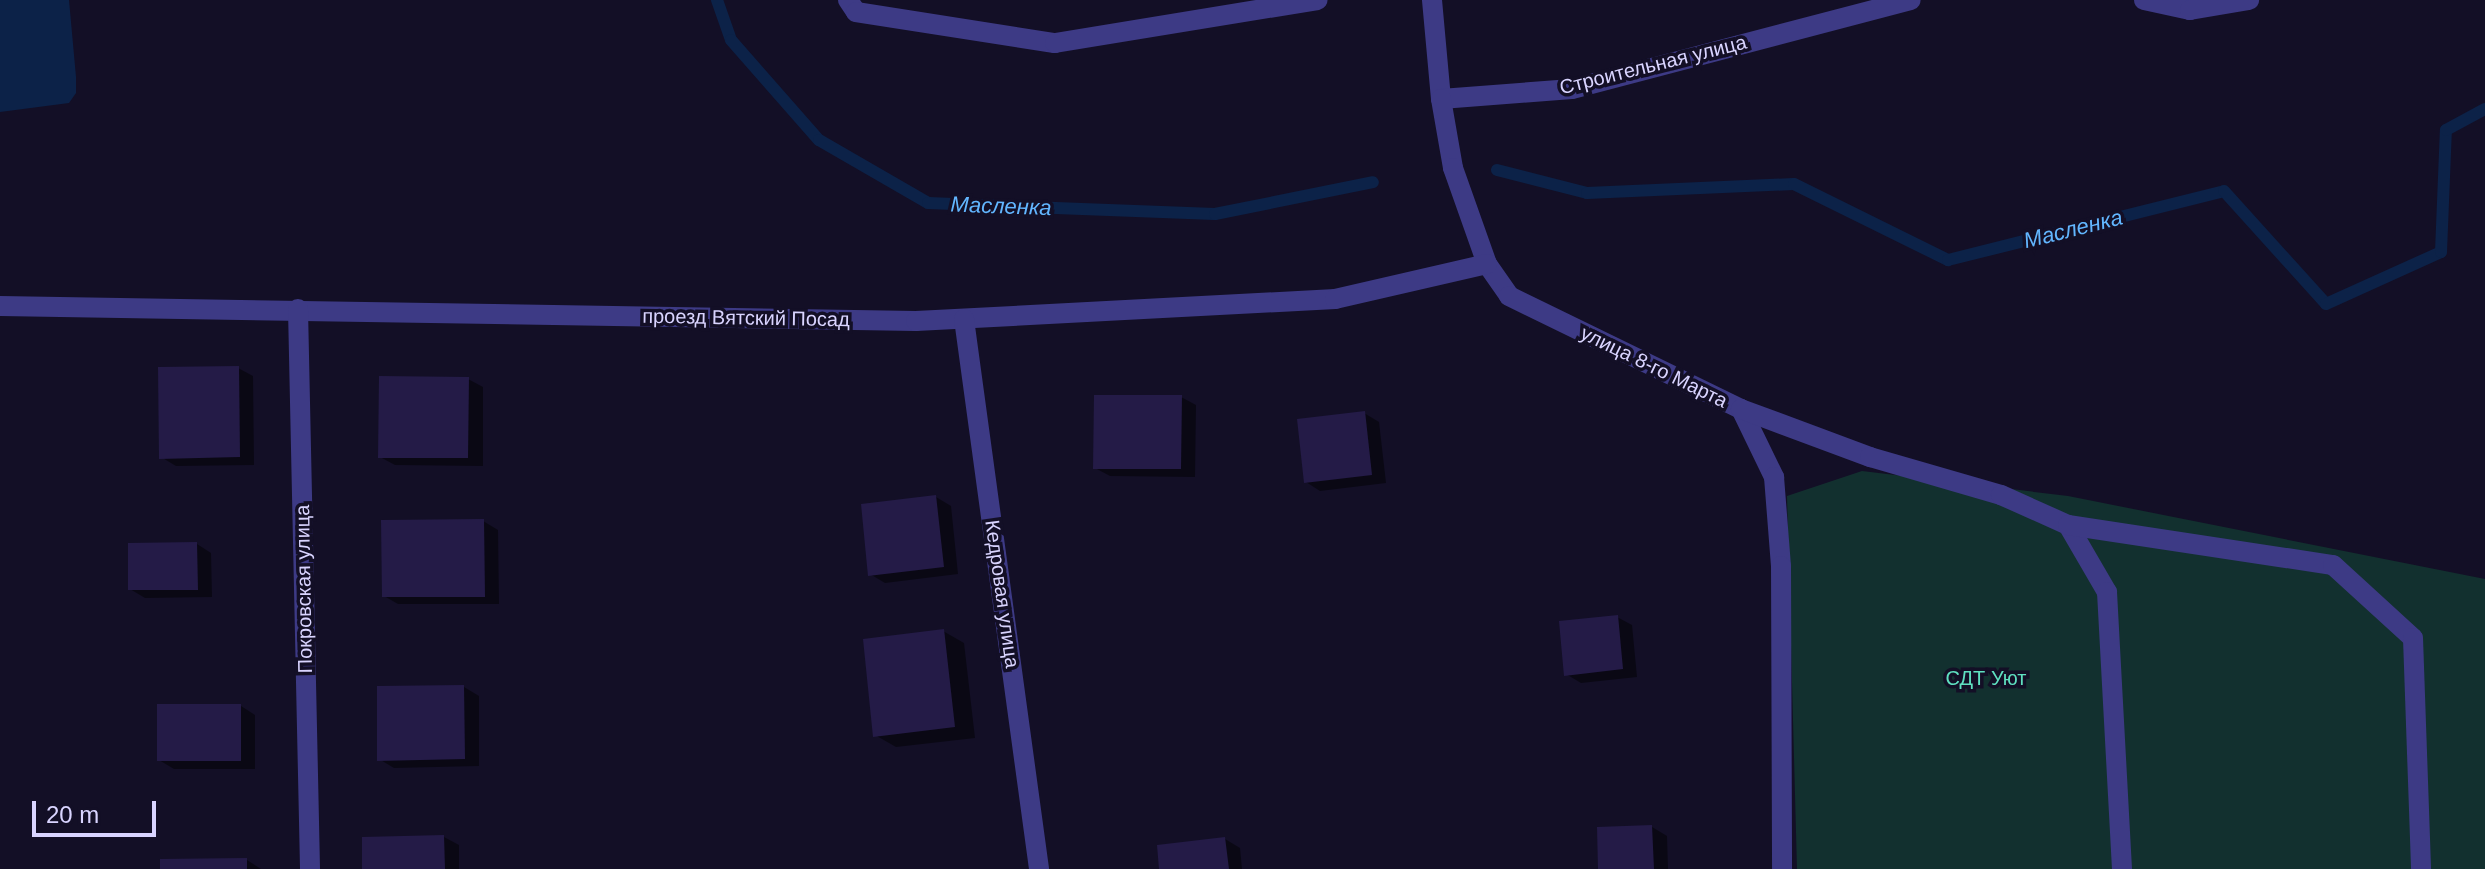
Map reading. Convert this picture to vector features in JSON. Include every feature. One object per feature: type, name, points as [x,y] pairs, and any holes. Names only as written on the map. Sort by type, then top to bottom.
[{"type":"street","points":[[848,0],[856,12],[1055,43],[1317,0]]},
{"type":"street","points":[[1432,0],[1441,99]]},
{"type":"street","name":"Строительная улица","points":[[1441,99],[1572,89],[1911,0]]},
{"type":"street","points":[[2144,0],[2190,10],[2249,0]]},
{"type":"street","name":"улица 8-го Марта","points":[[1441,99],[1453,168],[1487,264],[1509,296],[1741,409],[1774,477],[1781,566],[1782,869]]},
{"type":"street","name":"проезд Вятский Посад","points":[[0,306],[964,319],[1335,299],[1487,264]]},
{"type":"street","name":"Покровская улица","points":[[298,309],[310,869]]},
{"type":"street","name":"Кедровая улица","points":[[964,319],[1039,869]]},
{"type":"street","points":[[1741,409],[1870,457],[2001,495],[2068,525],[2333,565],[2413,638],[2421,869]]},
{"type":"street","points":[[2068,525],[2107,592],[2122,869]]},
{"type":"green space","name":"СДТ Уют","points":[[1862,471],[2068,496],[2485,579],[2485,869],[1797,869],[1787,496]]},
{"type":"water","points":[[0,0],[69,0],[76,93],[69,103],[0,112]]},
{"type":"building","points":[[239,366],[240,457],[159,459],[158,367]]},
{"type":"building","points":[[379,376],[469,377],[468,458],[378,458]]},
{"type":"building","points":[[1094,395],[1182,395],[1181,469],[1093,469]]},
{"type":"building","points":[[1365,411],[1372,475],[1304,483],[1297,419]]},
{"type":"building","points":[[936,495],[944,567],[868,576],[861,504]]},
{"type":"building","points":[[484,519],[485,597],[382,597],[381,520]]},
{"type":"building","points":[[197,542],[198,590],[128,590],[128,543]]},
{"type":"building","points":[[1618,615],[1623,669],[1564,676],[1559,621]]},
{"type":"building","points":[[944,629],[955,727],[873,737],[863,639]]},
{"type":"building","points":[[464,685],[465,759],[377,761],[377,686]]},
{"type":"building","points":[[157,704],[241,704],[241,761],[157,761]]},
{"type":"building","points":[[1652,825],[1654,869],[1598,869],[1597,827]]},
{"type":"building","points":[[444,835],[445,869],[362,869],[362,837]]},
{"type":"building","points":[[1225,837],[1229,869],[1159,869],[1157,845]]},
{"type":"building","points":[[247,858],[247,869],[160,869],[160,859]]},
{"type":"waterway","name":"Масленка","points":[[717,0],[731,40],[819,140],[928,203],[1215,214],[1373,182]]},
{"type":"waterway","name":"Масленка","points":[[1497,170],[1587,193],[1794,184],[1948,260],[2224,191],[2326,304],[2441,252],[2446,130],[2485,109]]}]
